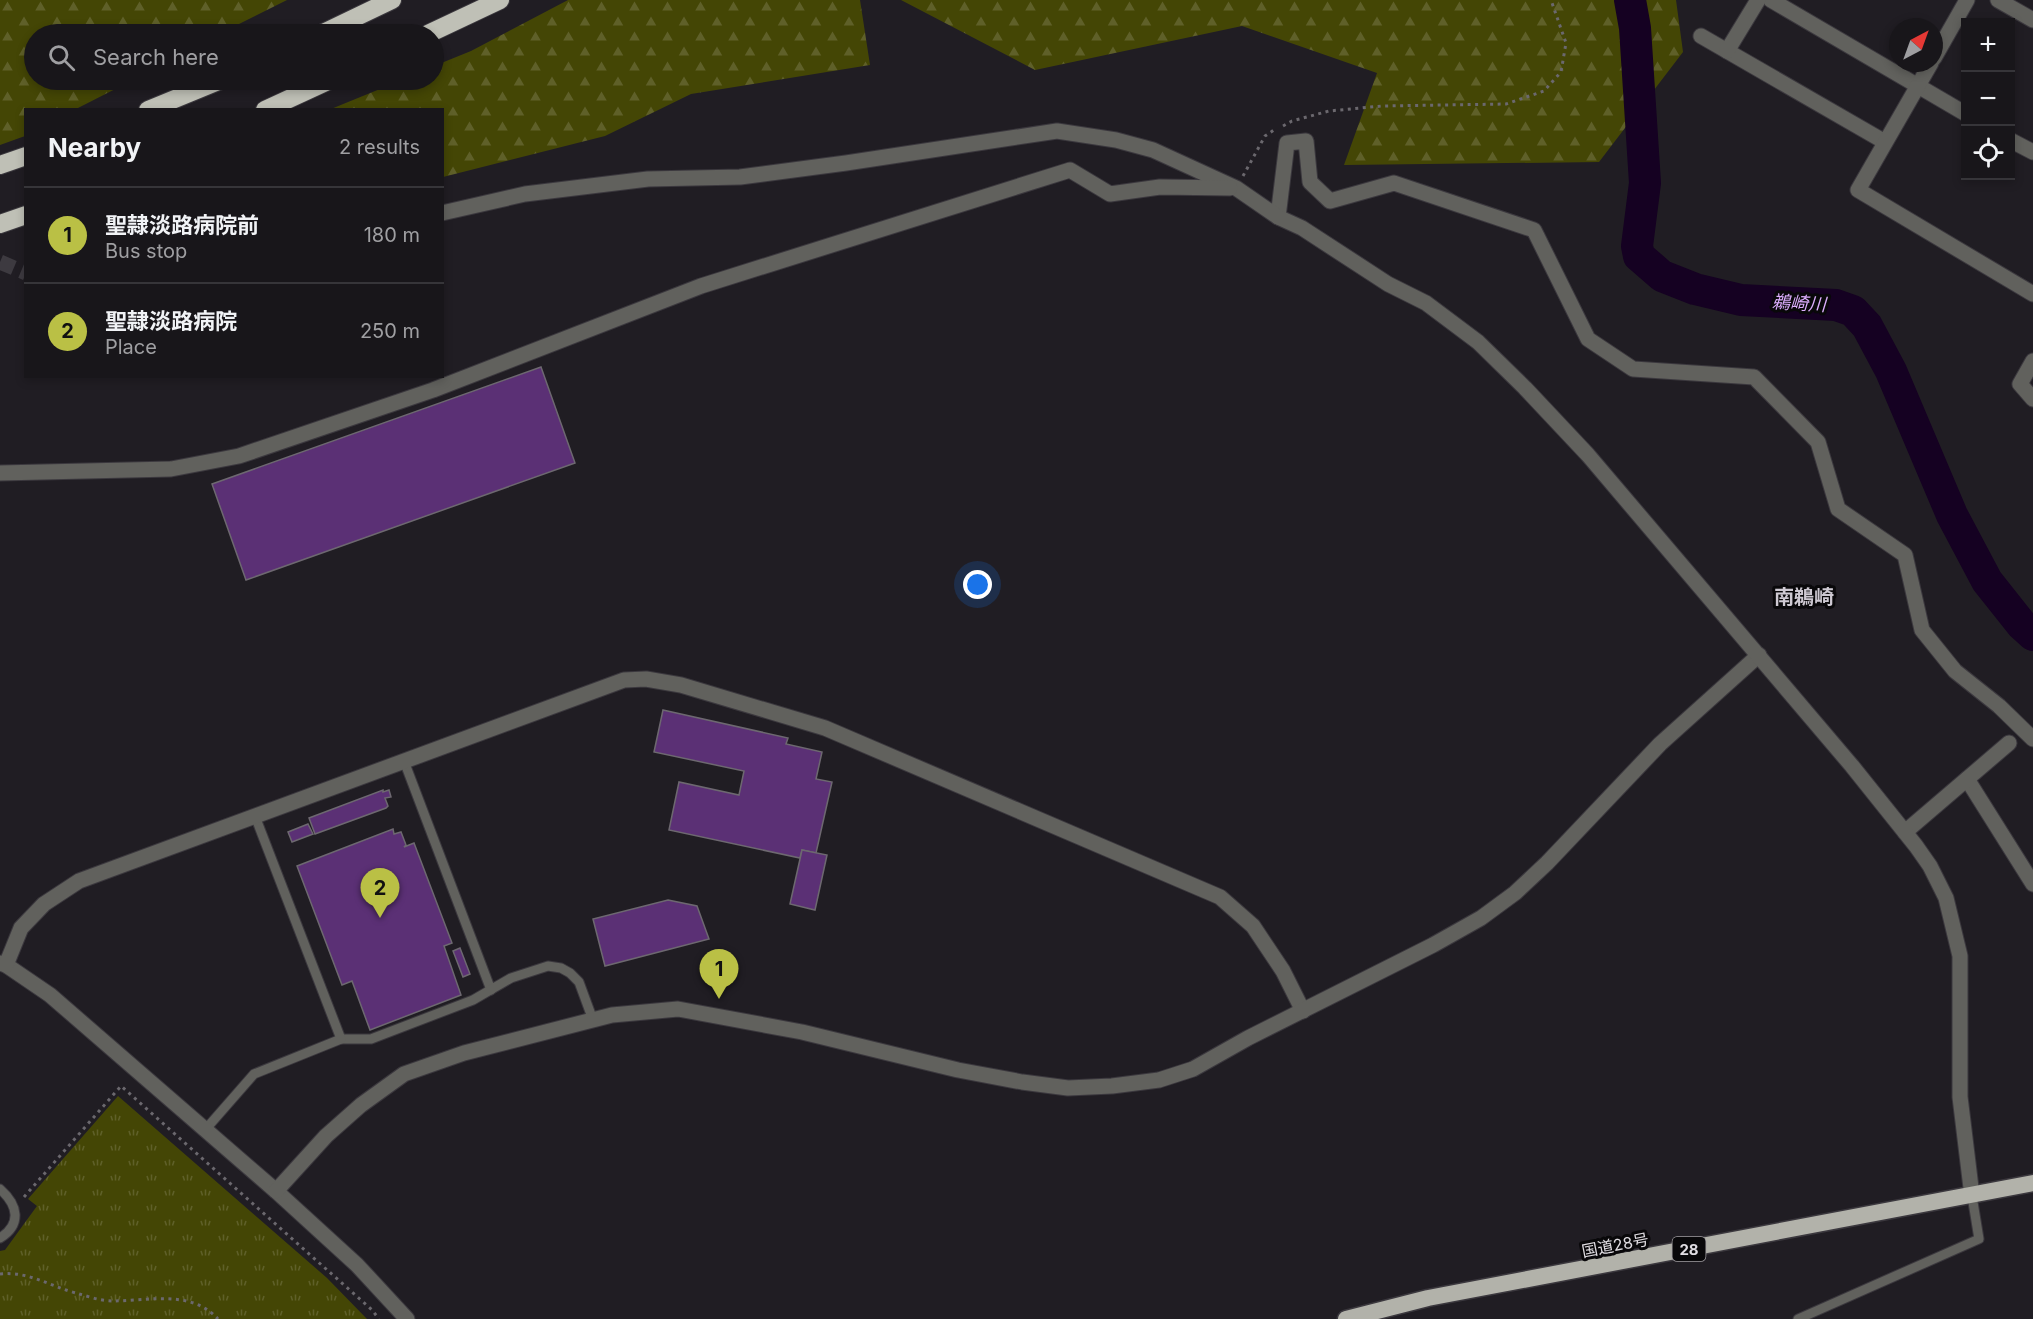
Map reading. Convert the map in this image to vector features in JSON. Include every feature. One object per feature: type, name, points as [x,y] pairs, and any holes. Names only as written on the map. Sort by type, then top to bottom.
[{"type":"highway","points":[[342,24],[392,0]]},
{"type":"highway","points":[[444,26],[500,0]]},
{"type":"highway","points":[[153,108],[197,90]]},
{"type":"highway","points":[[270,108],[309,90]]},
{"type":"highway","points":[[0,165],[24,157]]},
{"type":"highway","points":[[0,224],[24,216]]},
{"type":"highway","name":"国道28号","points":[[1346,1319],[1428,1298],[2033,1184]]},
{"type":"street","points":[[1727,51],[1758,0]]},
{"type":"street","points":[[1772,0],[1961,112]]},
{"type":"street","points":[[1943,42],[1967,0]]},
{"type":"street","points":[[1998,0],[2033,20]]},
{"type":"street","points":[[1701,36],[1885,142]]},
{"type":"street","points":[[1926,72],[1858,190],[2033,294]]},
{"type":"street","points":[[444,213],[525,194],[648,178],[740,177],[1057,131],[1116,140],[1153,150],[1236,188],[1278,217],[1302,228],[1388,284],[1426,303],[1478,342],[1588,455],[1759,655],[1905,832],[1930,866],[1946,898],[1960,956],[1960,1097],[1972,1196]]},
{"type":"street","points":[[1278,217],[1287,143],[1306,141],[1310,182],[1330,201],[1394,183],[1534,230],[1588,339],[1633,369],[1754,377],[1818,442],[1838,508],[1905,555],[1922,630],[1955,671],[1999,706],[2033,739]]},
{"type":"street","points":[[2015,143],[2033,152]]},
{"type":"street","points":[[0,473],[171,469],[239,456],[433,390],[701,286],[1070,170],[1110,194],[1160,187],[1236,188]]},
{"type":"street","points":[[2033,361],[2020,384],[2033,399]]},
{"type":"street","points":[[276,1191],[326,1136],[361,1105],[404,1074],[464,1053],[612,1015],[678,1008],[802,1032],[958,1070],[1068,1088],[1112,1086],[1159,1080],[1193,1069],[1248,1038],[1481,918],[1515,893],[1547,863],[1660,744],[1759,655]]},
{"type":"street","points":[[407,1319],[357,1265],[276,1191],[50,995],[3,964],[21,928],[44,904],[80,881],[624,680],[646,679],[681,685],[825,728],[1220,897],[1253,926],[1283,970],[1303,1011]]},
{"type":"street","points":[[1905,832],[2009,743]]},
{"type":"street","points":[[1967,779],[2033,884]]},
{"type":"lane","points":[[404,761],[491,990]]},
{"type":"lane","points":[[255,816],[341,1039]]},
{"type":"lane","points":[[205,1130],[254,1074],[341,1039],[370,1039],[473,1000],[511,978],[548,966],[561,968],[579,982],[593,1020]]},
{"type":"lane","points":[[0,1189],[11,1201],[16,1213],[14,1224],[9,1232],[0,1238]]},
{"type":"lane","points":[[1798,1319],[1978,1239],[1972,1196]]},
{"type":"path","points":[[1236,188],[1266,136],[1292,121],[1329,111],[1382,106],[1506,104],[1544,91],[1561,72],[1566,43],[1551,0]]},
{"type":"path","points":[[24,1197],[121,1086],[262,1210],[379,1319]]},
{"type":"path","points":[[0,1274],[28,1275],[72,1292],[109,1301],[167,1298],[185,1300],[214,1314],[218,1319]]},
{"type":"green space","points":[[0,0],[287,0],[239,24],[24,24],[24,90],[113,90],[78,108],[24,108],[24,136],[0,145]]},
{"type":"green space","points":[[568,0],[860,0],[870,65],[691,94],[605,136],[444,177],[444,108],[333,108],[378,90],[444,90],[444,62],[471,51]]},
{"type":"green space","points":[[901,0],[1676,0],[1683,52],[1599,162],[1344,165],[1377,73],[1242,26],[1035,70]]},
{"type":"green space","points":[[118,1096],[327,1278],[367,1319],[0,1319],[0,1251],[5,1250],[37,1206],[28,1199]]},
{"type":"building","points":[[541,367],[575,463],[246,580],[212,484]]},
{"type":"building","points":[[663,710],[788,738],[786,744],[822,752],[816,779],[832,782],[816,853],[802,850],[800,858],[669,830],[679,782],[739,795],[744,771],[654,752]]},
{"type":"building","points":[[383,790],[383,792],[389,790],[391,797],[385,798],[388,806],[386,808],[315,834],[309,818]]},
{"type":"building","points":[[308,824],[313,834],[292,842],[288,832]]},
{"type":"building","points":[[393,829],[394,834],[401,832],[406,845],[404,847],[414,843],[452,943],[444,946],[461,995],[370,1030],[352,981],[342,985],[297,866]]},
{"type":"building","points":[[802,850],[827,855],[815,910],[790,904]]},
{"type":"building","points":[[668,900],[697,906],[709,939],[605,966],[593,919]]},
{"type":"building","points":[[460,948],[470,974],[463,977],[453,951]]},
{"type":"waterway","name":"鵜崎川","points":[[1630,0],[1635,28],[1645,183],[1637,246],[1639,256],[1662,276],[1695,289],[1741,300],[1836,305],[1853,311],[1867,326],[1891,371],[1952,515],[1987,581],[2022,625],[2033,635]]},
{"type":"tunnel","points":[[0,262],[24,272]]},
{"type":"place","name":"聖隷淡路病院","points":[[380,918]]},
{"type":"place","name":"聖隷淡路病院前","points":[[719,999]]},
{"type":"district","name":"南鵜崎","points":[[1804,597]]}]
